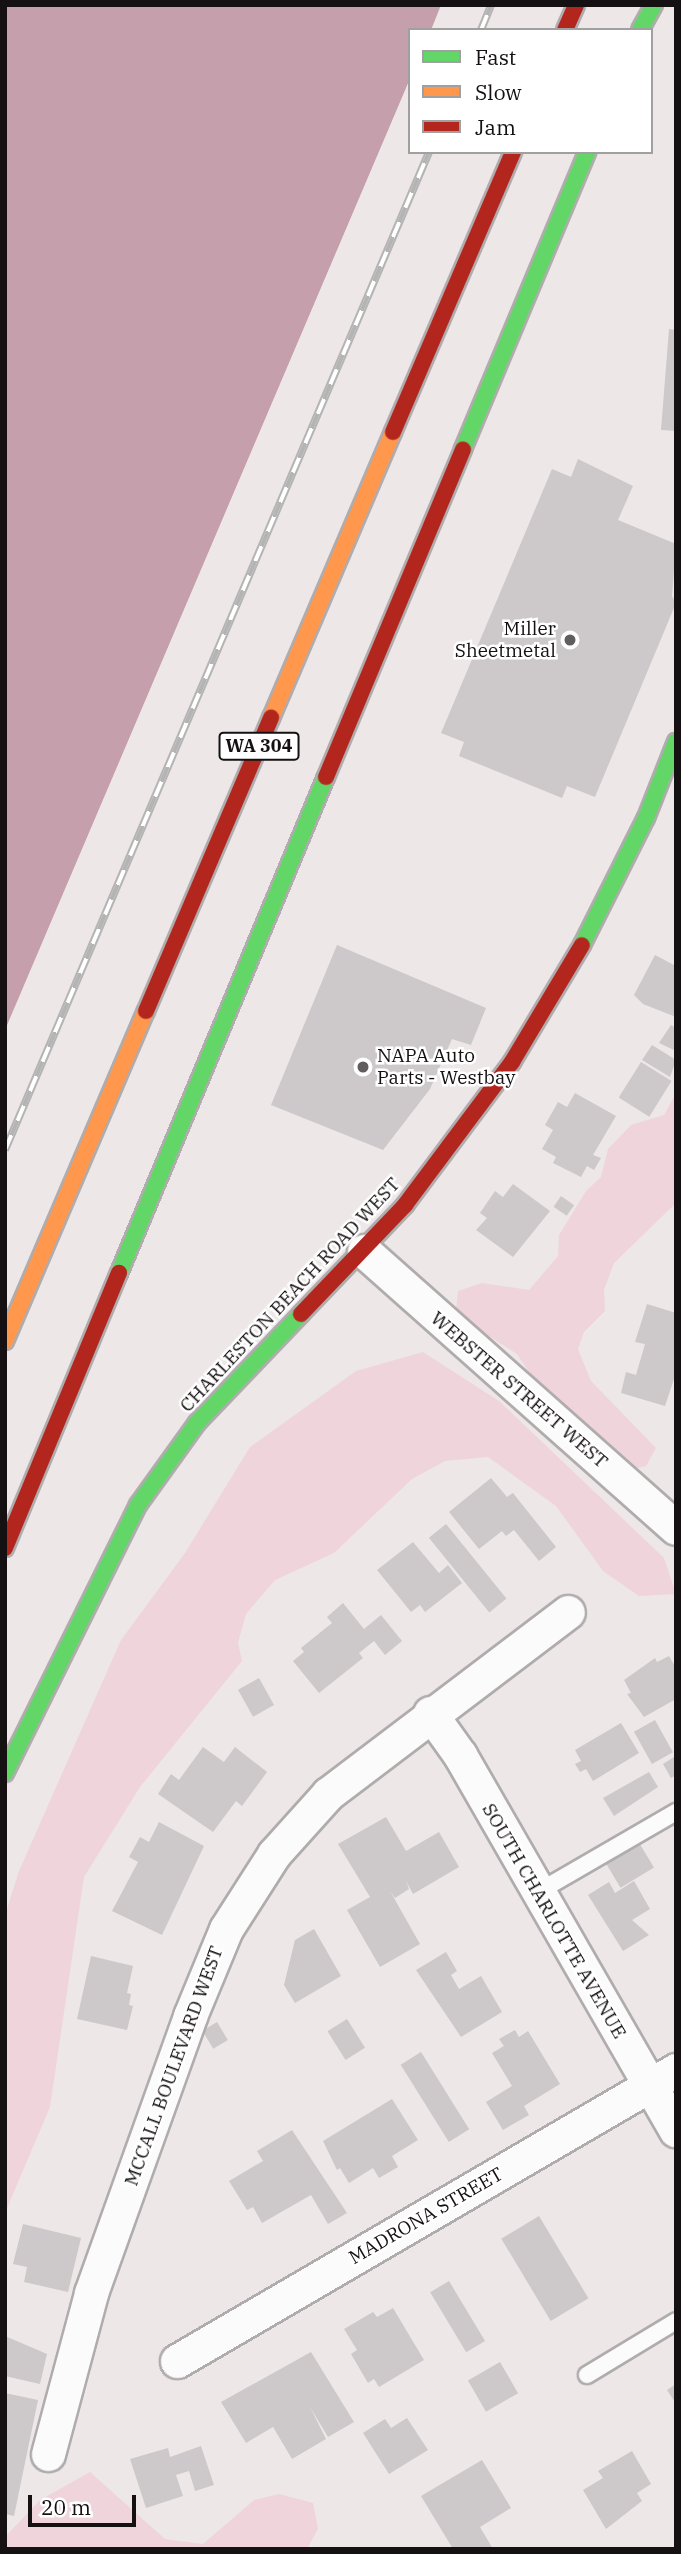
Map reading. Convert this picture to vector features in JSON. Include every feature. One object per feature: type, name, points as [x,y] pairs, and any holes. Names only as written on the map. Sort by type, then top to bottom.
[{"type":"main road","points":[[567,25],[576,5]]},
{"type":"main road","points":[[638,28],[644,5]]},
{"type":"main road","points":[[639,28],[654,5]]},
{"type":"main road","name":"WA 304","points":[[5,1341],[512,154]]},
{"type":"main road","points":[[5,1548],[586,154]]},
{"type":"main road","name":"CHARLESTON BEACH ROAD WEST","points":[[5,1773],[138,1505],[197,1423],[364,1251],[480,1109],[551,998],[614,884],[676,742]]},
{"type":"street","name":"WEBSTER STREET WEST","points":[[364,1251],[676,1528]]},
{"type":"street","name":"MCCALL BOULEVARD WEST","points":[[48,2454],[91,2293],[190,2015],[226,1929],[274,1854],[328,1794],[430,1713],[568,1612]]},
{"type":"street","name":"SOUTH CHARLOTTE AVENUE","points":[[430,1713],[460,1755],[538,1892],[663,2078],[676,2130]]},
{"type":"street","name":"MADRONA STREET","points":[[177,2361],[663,2078]]},
{"type":"lane","points":[[538,1892],[676,1812]]},
{"type":"lane","points":[[587,2375],[676,2321]]},
{"type":"shaded area","points":[[5,5],[441,5],[432,28],[408,28],[408,84],[5,1031]]},
{"type":"shaded area","points":[[676,1093],[676,1203],[614,1263],[604,1290],[605,1311],[584,1332],[578,1349],[591,1381],[656,1448],[646,1466],[625,1471],[536,1383],[517,1354],[474,1327],[456,1310],[458,1291],[482,1283],[529,1290],[558,1256],[559,1235],[586,1191],[601,1177],[608,1149],[631,1125],[664,1115]]},
{"type":"shaded area","points":[[423,1352],[499,1401],[664,1558],[676,1594],[639,1596],[603,1571],[556,1506],[488,1457],[445,1461],[412,1479],[334,1553],[275,1580],[246,1614],[238,1643],[242,1661],[140,1787],[84,1877],[50,2107],[5,2213],[5,1915],[19,1871],[121,1640],[185,1553],[250,1447],[356,1371]]},
{"type":"shaded area","points":[[90,2472],[165,2539],[203,2544],[254,2500],[279,2494],[313,2503],[318,2529],[307,2549],[5,2549],[5,2537],[40,2500]]},
{"type":"pier","points":[[408,84],[408,93],[5,1035]]},
{"type":"building","points":[[669,329],[676,330],[676,431],[661,430]]},
{"type":"building","name":"Miller Sheetmetal","points":[[578,459],[633,486],[618,520],[676,544],[672,596],[676,603],[595,797],[567,786],[562,798],[459,756],[464,742],[441,733],[552,469],[571,477]]},
{"type":"building","name":"NAPA Auto Parts - Westbay","points":[[337,945],[486,1008],[471,1045],[452,1039],[430,1089],[383,1150],[271,1105]]},
{"type":"building","points":[[655,955],[676,966],[676,1017],[643,1004],[634,995]]},
{"type":"building","points":[[671,1025],[676,1028],[676,1051],[659,1043]]},
{"type":"building","points":[[652,1045],[676,1060],[670,1077],[642,1060]]},
{"type":"building","points":[[641,1062],[672,1081],[649,1117],[619,1098]]},
{"type":"building","points":[[575,1093],[616,1116],[593,1155],[601,1158],[594,1170],[587,1166],[581,1177],[553,1163],[556,1157],[542,1149],[553,1130],[545,1125],[558,1102],[567,1107]]},
{"type":"building","points":[[513,1184],[550,1211],[513,1257],[476,1230],[487,1218],[480,1213],[495,1191],[503,1197]]},
{"type":"building","points":[[561,1196],[574,1205],[567,1216],[554,1207]]},
{"type":"building","points":[[647,1304],[676,1313],[676,1373],[665,1406],[621,1393],[626,1372],[636,1375],[645,1344],[635,1342]]},
{"type":"building","points":[[491,1478],[507,1497],[513,1493],[556,1547],[539,1561],[514,1530],[506,1536],[502,1531],[479,1549],[449,1512]]},
{"type":"building","points":[[446,1524],[506,1599],[489,1612],[429,1538]]},
{"type":"building","points":[[413,1542],[439,1573],[448,1565],[462,1583],[425,1612],[420,1605],[411,1612],[377,1570]]},
{"type":"building","points":[[343,1603],[364,1629],[381,1615],[402,1641],[385,1655],[374,1641],[359,1653],[363,1658],[319,1693],[293,1661],[304,1652],[301,1648],[332,1623],[327,1617]]},
{"type":"building","points":[[669,1656],[676,1668],[676,1699],[644,1717],[627,1694],[631,1693],[624,1680],[655,1658],[657,1662]]},
{"type":"building","points":[[259,1678],[274,1705],[253,1717],[238,1690]]},
{"type":"building","points":[[655,1720],[673,1752],[652,1764],[634,1732]]},
{"type":"building","points":[[621,1723],[639,1753],[593,1781],[586,1769],[580,1772],[575,1764],[581,1761],[575,1750]]},
{"type":"building","points":[[203,1747],[224,1762],[235,1747],[267,1772],[242,1806],[236,1801],[213,1832],[158,1794],[171,1774],[179,1780]]},
{"type":"building","points":[[674,1757],[676,1775],[671,1778],[663,1764]]},
{"type":"building","points":[[649,1772],[658,1787],[614,1816],[603,1798]]},
{"type":"building","points":[[386,1817],[406,1851],[439,1832],[459,1867],[413,1894],[406,1881],[409,1889],[395,1898],[390,1891],[420,1944],[380,1967],[347,1910],[370,1897],[338,1844]]},
{"type":"building","points":[[159,1822],[204,1846],[162,1935],[112,1911],[138,1862],[129,1857],[140,1837],[149,1842]]},
{"type":"building","points":[[638,1841],[654,1868],[621,1888],[605,1861]]},
{"type":"building","points":[[634,1881],[650,1909],[632,1920],[649,1935],[623,1951],[588,1895],[609,1882],[615,1893]]},
{"type":"building","points":[[314,1929],[341,1976],[295,2003],[284,1985],[295,1940]]},
{"type":"building","points":[[446,1952],[457,1971],[451,1975],[459,1989],[481,1976],[502,2012],[461,2037],[416,1970]]},
{"type":"building","points":[[91,1956],[133,1966],[127,1993],[131,1994],[129,2005],[133,2006],[127,2030],[77,2019]]},
{"type":"building","points":[[347,2019],[365,2048],[346,2060],[327,2031]]},
{"type":"building","points":[[217,2022],[228,2040],[213,2049],[202,2031]]},
{"type":"building","points":[[515,2030],[519,2037],[528,2031],[560,2084],[524,2106],[529,2115],[503,2130],[486,2102],[512,2086],[492,2053],[504,2046],[499,2039]]},
{"type":"building","points":[[421,2052],[469,2129],[449,2142],[401,2065]]},
{"type":"building","points":[[392,2099],[418,2140],[392,2156],[398,2167],[379,2178],[373,2168],[349,2183],[340,2168],[337,2170],[323,2141]]},
{"type":"building","points":[[292,2130],[347,2213],[328,2224],[311,2195],[262,2223],[253,2207],[247,2210],[229,2181],[263,2161],[257,2151]]},
{"type":"building","points":[[539,2216],[588,2298],[551,2321],[501,2239]]},
{"type":"building","points":[[23,2224],[81,2238],[68,2292],[24,2282],[27,2267],[13,2264]]},
{"type":"building","points":[[449,2281],[485,2341],[466,2352],[430,2292]]},
{"type":"building","points":[[393,2308],[424,2360],[379,2387],[374,2379],[368,2383],[351,2354],[357,2350],[344,2329],[373,2312],[377,2317]]},
{"type":"building","points":[[5,2336],[47,2354],[40,2384],[5,2376]]},
{"type":"building","points":[[311,2352],[354,2422],[328,2437],[310,2407],[326,2439],[292,2459],[273,2427],[246,2443],[221,2402]]},
{"type":"building","points":[[500,2362],[518,2393],[486,2412],[468,2380]]},
{"type":"building","points":[[676,2384],[676,2404],[667,2390]]},
{"type":"building","points":[[5,2393],[38,2400],[14,2516],[5,2514]]},
{"type":"building","points":[[407,2418],[428,2450],[389,2474],[363,2433],[385,2419],[391,2428]]},
{"type":"building","points":[[201,2446],[214,2485],[195,2491],[189,2471],[176,2475],[183,2496],[146,2508],[130,2459],[168,2448],[170,2457]]},
{"type":"building","points":[[632,2451],[651,2484],[637,2493],[642,2501],[606,2529],[583,2490],[603,2478],[598,2471]]},
{"type":"building","points":[[482,2460],[511,2508],[480,2527],[493,2549],[453,2549],[421,2496]]},
{"type":"railway","points":[[482,28],[491,5]]},
{"type":"railway","points":[[5,1150],[428,154]]},
{"type":"traffic: fast","points":[[641,28],[654,5]]},
{"type":"traffic: fast","points":[[463,449],[586,154]]},
{"type":"traffic: fast","points":[[582,945],[646,818],[676,742]]},
{"type":"traffic: fast","points":[[119,1273],[326,777]]},
{"type":"traffic: fast","points":[[5,1773],[138,1505],[197,1423],[301,1314]]},
{"type":"traffic: slow","points":[[271,718],[393,432]]},
{"type":"traffic: slow","points":[[5,1341],[146,1011]]},
{"type":"traffic: jam","points":[[566,28],[576,5]]},
{"type":"traffic: jam","points":[[393,432],[512,154]]},
{"type":"traffic: jam","points":[[326,777],[463,449]]},
{"type":"traffic: jam","points":[[146,1011],[271,718]]},
{"type":"traffic: jam","points":[[301,1314],[405,1205],[512,1062],[582,945]]},
{"type":"traffic: jam","points":[[5,1548],[119,1273]]},
{"type":"place","name":"Miller Sheetmetal","points":[[570,640]]},
{"type":"place","name":"NAPA Auto Parts - Westbay","points":[[363,1067]]}]
